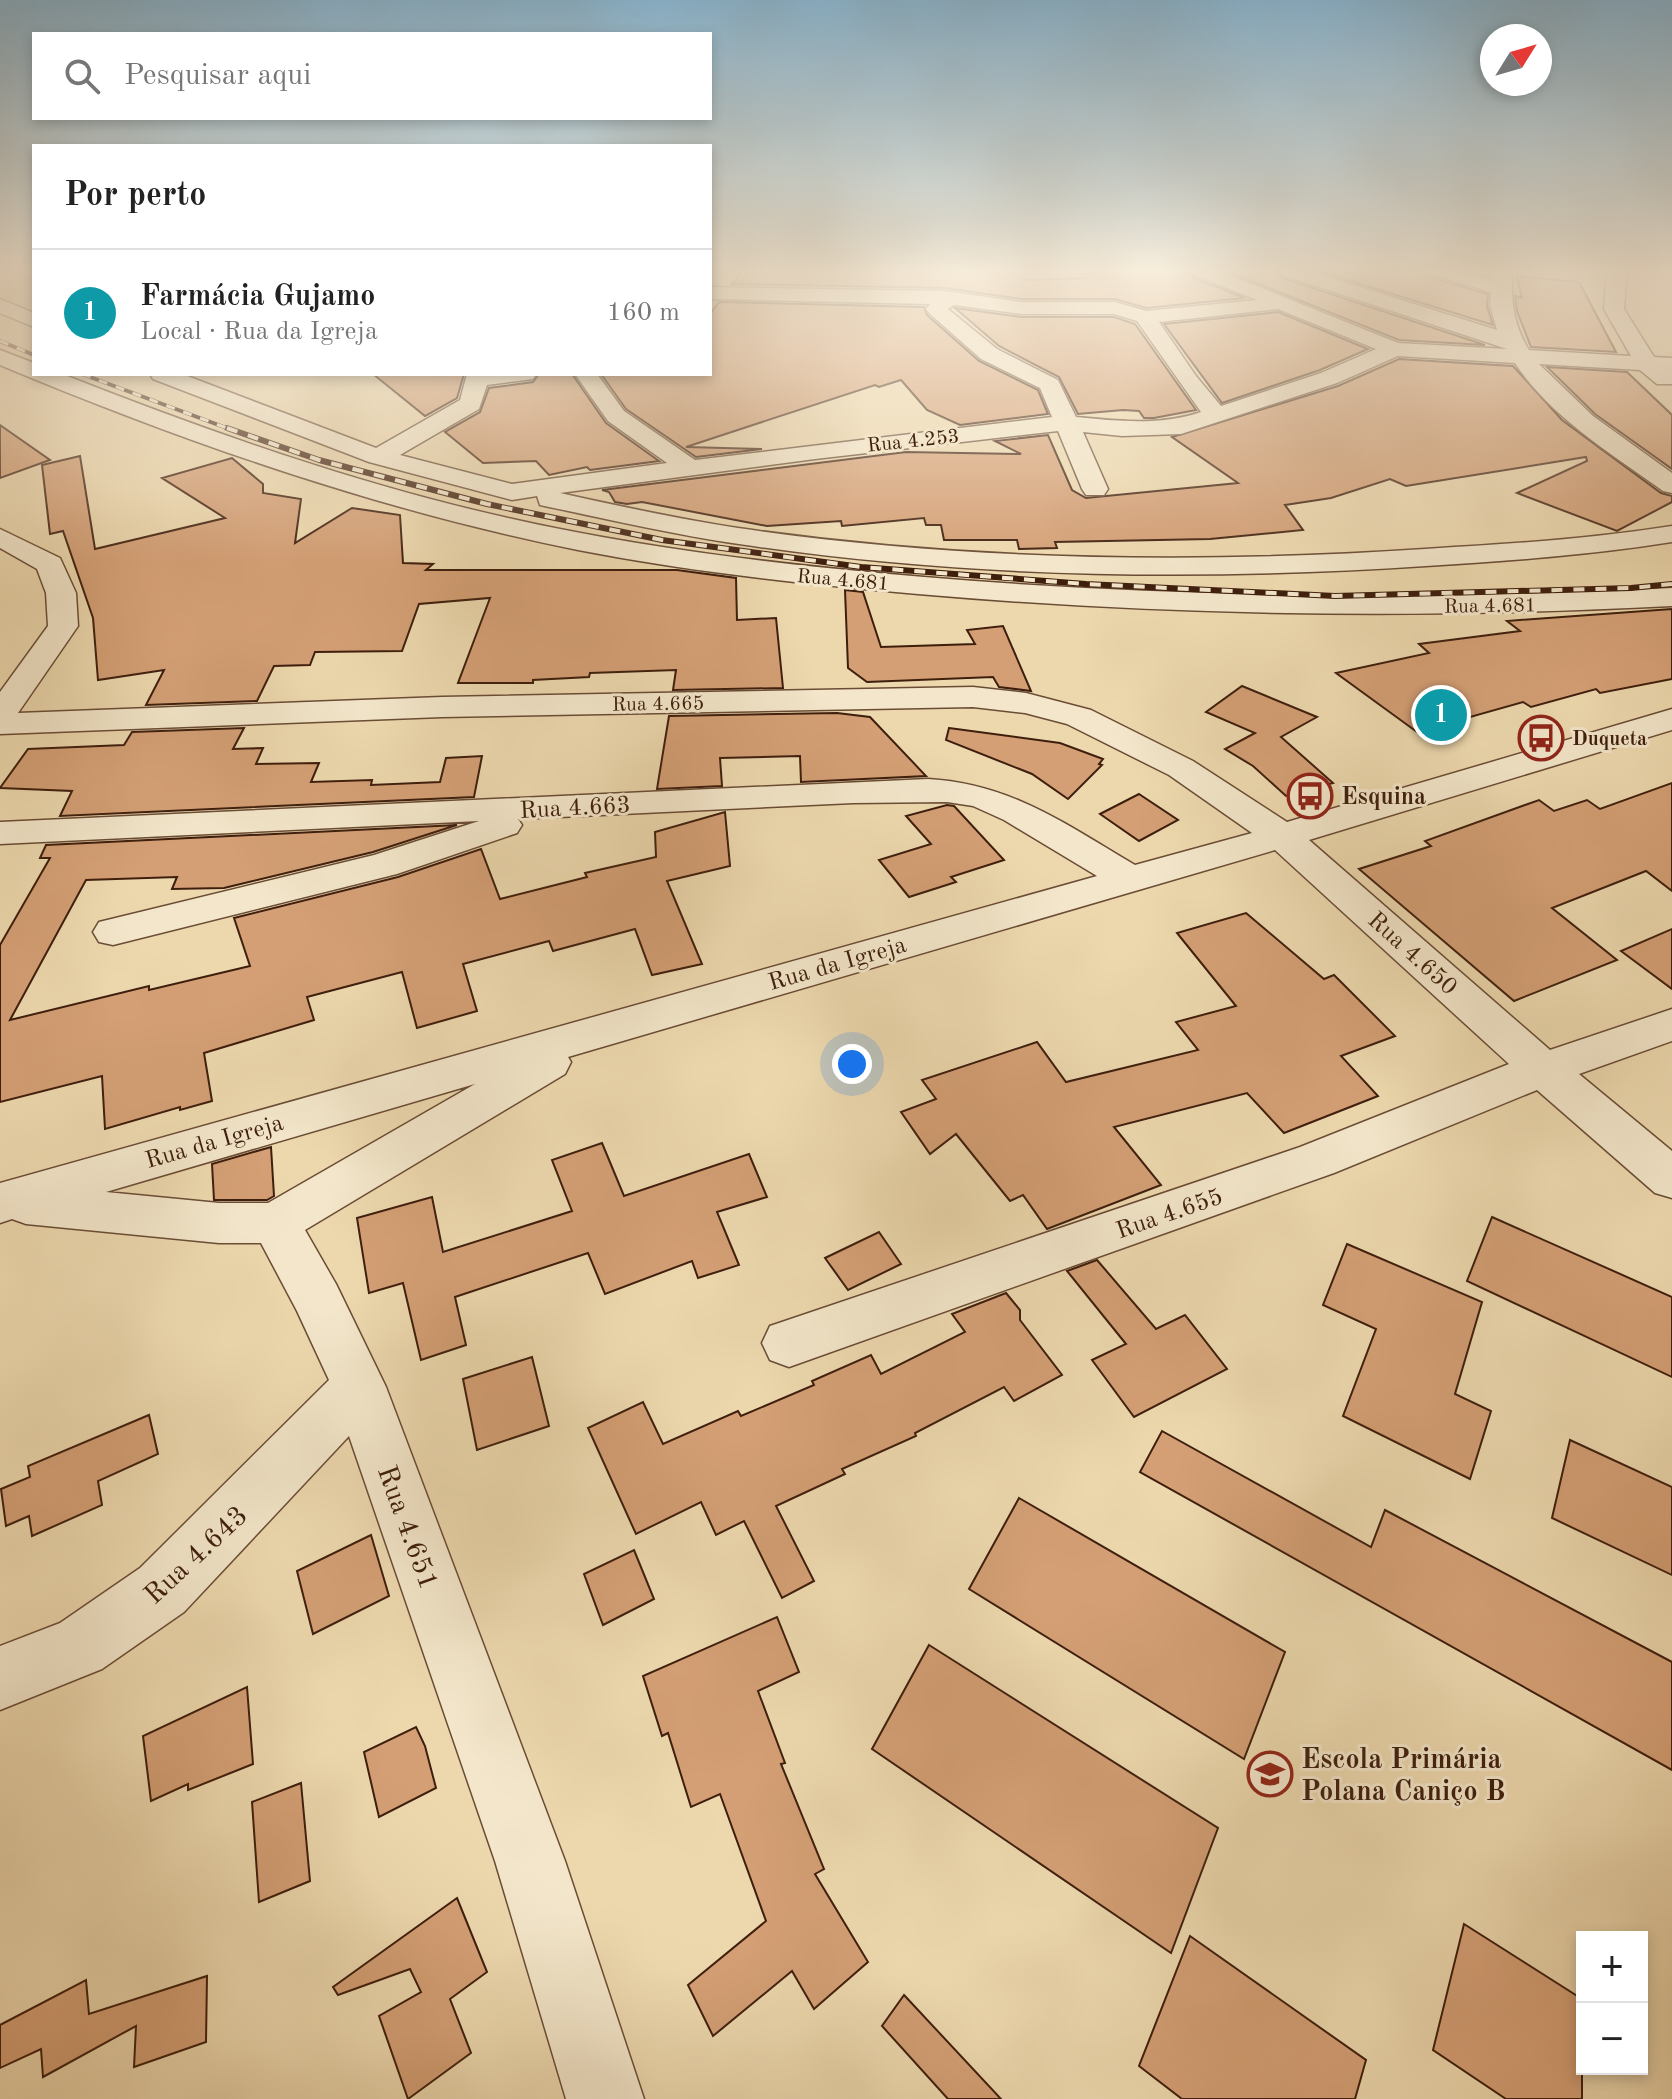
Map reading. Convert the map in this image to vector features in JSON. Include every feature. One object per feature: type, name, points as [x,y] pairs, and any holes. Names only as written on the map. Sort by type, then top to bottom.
[{"type":"street","points":[[1020,369],[1050,385],[1095,489]]},
{"type":"street","points":[[1180,369],[1217,416]]},
{"type":"street","name":"Rua 4.253","points":[[166,376],[378,457],[512,492],[815,451],[1068,423],[1159,430],[1181,427],[1350,369]]},
{"type":"street","points":[[1536,369],[1591,425],[1672,485]]},
{"type":"street","points":[[1653,369],[1672,385]]},
{"type":"street","name":"Rua 4.681","points":[[47,376],[260,458],[368,490],[574,541],[763,571],[1052,598],[1330,608],[1672,597]]},
{"type":"street","points":[[378,457],[471,404],[478,376]]},
{"type":"street","points":[[587,376],[616,416],[692,469]]},
{"type":"street","points":[[512,492],[642,519],[785,542],[1009,562],[1101,566],[1212,568],[1368,562],[1587,547],[1672,534]]},
{"type":"street","points":[[0,537],[50,564],[61,593],[63,626],[0,715]]},
{"type":"street","name":"Rua 4.665","points":[[0,724],[442,707],[973,697],[1026,703],[1079,717],[1181,768],[1282,836]]},
{"type":"street","name":"Rua da Igreja","points":[[2,1202],[1282,836],[1672,719]]},
{"type":"street","name":"Rua 4.663","points":[[0,833],[853,792],[932,791],[1000,803],[1129,879]]},
{"type":"street","points":[[113,932],[384,865],[556,808]]},
{"type":"street","name":"Rua 4.650","points":[[1282,836],[1543,1069],[1672,1179]]},
{"type":"street","name":"Rua 4.655","points":[[789,1343],[1317,1160],[1543,1069],[1672,1025]]},
{"type":"street","points":[[2,1202],[219,1223],[275,1223],[602,1030]]},
{"type":"street","name":"Rua 4.651","points":[[275,1223],[318,1300],[359,1387],[530,1861],[605,2099]]},
{"type":"street","name":"Rua 4.643","points":[[0,1678],[80,1647],[162,1590],[359,1387]]},
{"type":"building","points":[[712,369],[995,369],[1038,390],[1048,414],[960,425],[927,410],[901,380],[879,387],[875,385],[686,447],[762,449],[696,457],[626,409],[602,376],[712,376]]},
{"type":"building","points":[[1043,369],[1167,369],[1196,410],[1154,418],[1144,418],[1139,411],[1123,410],[1078,414],[1059,377]]},
{"type":"building","points":[[1197,369],[1322,369],[1320,370],[1222,403]]},
{"type":"building","points":[[1377,369],[1516,369],[1562,420],[1661,493],[1672,496],[1672,502],[1617,531],[1517,493],[1587,461],[1586,457],[1406,486],[1390,479],[1331,498],[1285,505],[1303,530],[1210,539],[1055,542],[1057,548],[1019,549],[1017,540],[944,540],[941,525],[926,525],[924,518],[842,526],[841,521],[767,526],[642,502],[615,502],[609,492],[602,490],[906,452],[1021,454],[995,441],[1048,435],[1072,490],[1086,498],[1238,483],[1172,437],[1338,386]]},
{"type":"building","points":[[1549,369],[1627,372],[1672,415],[1672,469],[1595,414]]},
{"type":"building","points":[[375,376],[463,376],[457,398],[425,416]]},
{"type":"building","points":[[538,376],[573,376],[606,423],[659,461],[590,470],[587,467],[549,475],[536,461],[483,463],[445,432],[480,412],[489,388],[533,382]]},
{"type":"building","points":[[0,425],[50,460],[0,478]]},
{"type":"building","points":[[80,456],[95,549],[225,518],[162,478],[232,458],[263,484],[263,493],[301,499],[295,543],[352,508],[400,515],[403,563],[433,564],[426,570],[677,570],[736,578],[737,620],[776,618],[783,688],[673,690],[676,670],[590,673],[589,677],[533,680],[533,683],[458,683],[490,598],[419,604],[402,651],[315,652],[310,665],[274,666],[257,701],[146,705],[164,670],[98,680],[93,618],[63,531],[50,534],[42,465]]},
{"type":"building","points":[[845,590],[863,592],[881,647],[975,644],[967,630],[1003,626],[1031,691],[999,687],[993,677],[867,682],[848,668]]},
{"type":"building","points":[[1672,609],[1672,679],[1600,693],[1596,689],[1531,707],[1523,702],[1417,732],[1336,673],[1429,653],[1419,644],[1520,631],[1507,621]]},
{"type":"building","points":[[1242,686],[1317,717],[1281,737],[1333,783],[1286,796],[1253,766],[1225,749],[1255,733],[1206,712]]},
{"type":"building","points":[[837,713],[870,717],[926,776],[801,782],[800,756],[720,758],[722,786],[657,789],[669,716]]},
{"type":"building","points":[[244,728],[233,749],[263,748],[256,764],[319,763],[311,782],[372,780],[371,785],[440,782],[446,758],[482,756],[474,797],[60,816],[72,791],[0,788],[28,749],[124,745],[132,732]]},
{"type":"building","points":[[949,728],[1060,743],[1103,759],[1099,764],[1102,765],[1068,799],[1032,774],[946,740]]},
{"type":"building","points":[[1672,783],[1672,891],[1646,871],[1552,908],[1617,960],[1514,1001],[1359,869],[1431,846],[1425,841],[1539,800],[1554,811],[1587,800],[1600,809]]},
{"type":"building","points":[[1139,794],[1178,820],[1139,841],[1100,814]]},
{"type":"building","points":[[947,805],[954,806],[1004,860],[951,877],[956,882],[909,897],[879,860],[931,844],[906,816]]},
{"type":"building","points":[[725,812],[730,866],[667,881],[702,964],[652,975],[635,929],[553,951],[549,941],[463,964],[477,1011],[417,1028],[402,972],[307,997],[314,1020],[204,1053],[212,1101],[105,1129],[102,1076],[0,1102],[0,945],[50,858],[40,858],[46,845],[457,825],[373,852],[224,888],[172,889],[177,877],[86,880],[10,1020],[149,986],[149,990],[250,966],[234,918],[398,877],[481,849],[500,899],[587,877],[585,873],[656,857],[655,832]]},
{"type":"building","points":[[1246,913],[1324,979],[1334,975],[1395,1036],[1341,1056],[1378,1096],[1284,1133],[1247,1093],[1114,1127],[1161,1185],[1047,1229],[1023,1195],[1010,1201],[956,1134],[930,1154],[901,1112],[936,1099],[922,1080],[1037,1042],[1066,1082],[1198,1050],[1176,1022],[1236,1006],[1177,933]]},
{"type":"building","points":[[1672,929],[1672,989],[1621,951]]},
{"type":"building","points":[[602,1143],[624,1196],[749,1154],[767,1197],[717,1212],[739,1265],[698,1278],[692,1261],[605,1294],[588,1253],[455,1297],[466,1345],[421,1360],[403,1283],[369,1293],[357,1218],[432,1197],[443,1252],[572,1211],[552,1160]]},
{"type":"building","points":[[271,1147],[274,1196],[267,1200],[214,1200],[212,1164]]},
{"type":"building","points":[[1492,1217],[1672,1297],[1672,1377],[1467,1281]]},
{"type":"building","points":[[879,1232],[901,1264],[848,1290],[825,1258]]},
{"type":"building","points":[[1347,1244],[1482,1302],[1455,1394],[1491,1411],[1470,1479],[1343,1416],[1376,1329],[1323,1305]]},
{"type":"building","points":[[1097,1260],[1156,1329],[1185,1315],[1227,1369],[1134,1417],[1092,1360],[1126,1344],[1067,1271]]},
{"type":"building","points":[[1006,1293],[1020,1310],[1020,1320],[1062,1375],[1014,1401],[1004,1387],[915,1433],[916,1436],[842,1469],[845,1474],[776,1506],[814,1581],[782,1598],[744,1521],[716,1535],[701,1502],[636,1534],[588,1428],[643,1402],[663,1444],[738,1411],[741,1416],[814,1385],[812,1381],[871,1355],[881,1374],[965,1332],[952,1314]]},
{"type":"building","points":[[532,1357],[549,1426],[477,1450],[463,1379]]},
{"type":"building","points":[[149,1415],[158,1454],[98,1481],[102,1505],[32,1536],[29,1516],[6,1526],[1,1489],[30,1477],[28,1466]]},
{"type":"building","points":[[1162,1431],[1371,1547],[1385,1510],[1672,1662],[1672,1770],[1140,1472]]},
{"type":"building","points":[[1570,1440],[1672,1487],[1672,1575],[1552,1518]]},
{"type":"building","points":[[1019,1498],[1285,1652],[1244,1759],[969,1589]]},
{"type":"building","points":[[371,1535],[389,1596],[313,1634],[297,1571]]},
{"type":"building","points":[[634,1550],[654,1599],[603,1625],[584,1574]]},
{"type":"building","points":[[777,1617],[799,1672],[758,1691],[785,1763],[781,1764],[824,1869],[815,1874],[868,1962],[814,2009],[792,1971],[713,2036],[688,1985],[766,1921],[720,1794],[691,1807],[668,1733],[662,1736],[643,1676]]},
{"type":"building","points":[[929,1645],[1218,1828],[1171,1953],[872,1749]]},
{"type":"building","points":[[247,1687],[253,1764],[188,1790],[188,1784],[151,1801],[143,1736]]},
{"type":"building","points":[[416,1727],[425,1746],[436,1788],[379,1817],[364,1752]]},
{"type":"building","points":[[301,1783],[310,1881],[259,1902],[252,1802]]},
{"type":"building","points":[[457,1898],[487,1972],[450,1999],[471,2053],[408,2099],[379,2016],[421,1992],[410,1969],[338,1995],[333,1987]]},
{"type":"building","points":[[1464,1924],[1576,1995],[1576,2075],[1582,2075],[1582,2099],[1506,2099],[1433,2050]]},
{"type":"building","points":[[1190,1936],[1366,2060],[1355,2099],[1182,2099],[1139,2066]]},
{"type":"building","points":[[207,1976],[206,2042],[134,2067],[136,2026],[43,2077],[41,2049],[0,2068],[0,2025],[86,1980],[89,2014]]},
{"type":"building","points":[[904,1995],[1001,2099],[948,2099],[882,2026]]},
{"type":"railway","points":[[87,376],[232,430]]},
{"type":"railway","points":[[227,428],[319,460],[487,504],[662,540],[861,567],[1086,584],[1335,596],[1631,588],[1672,584]]},
{"type":"place","name":"Farmácia Gujamo","points":[[1441,715]]},
{"type":"place","name":"Duqueta","points":[[1541,738]]},
{"type":"place","name":"Esquina","points":[[1310,796]]},
{"type":"place","name":"Escola Primária Polana Caniço B","points":[[1270,1774]]}]
